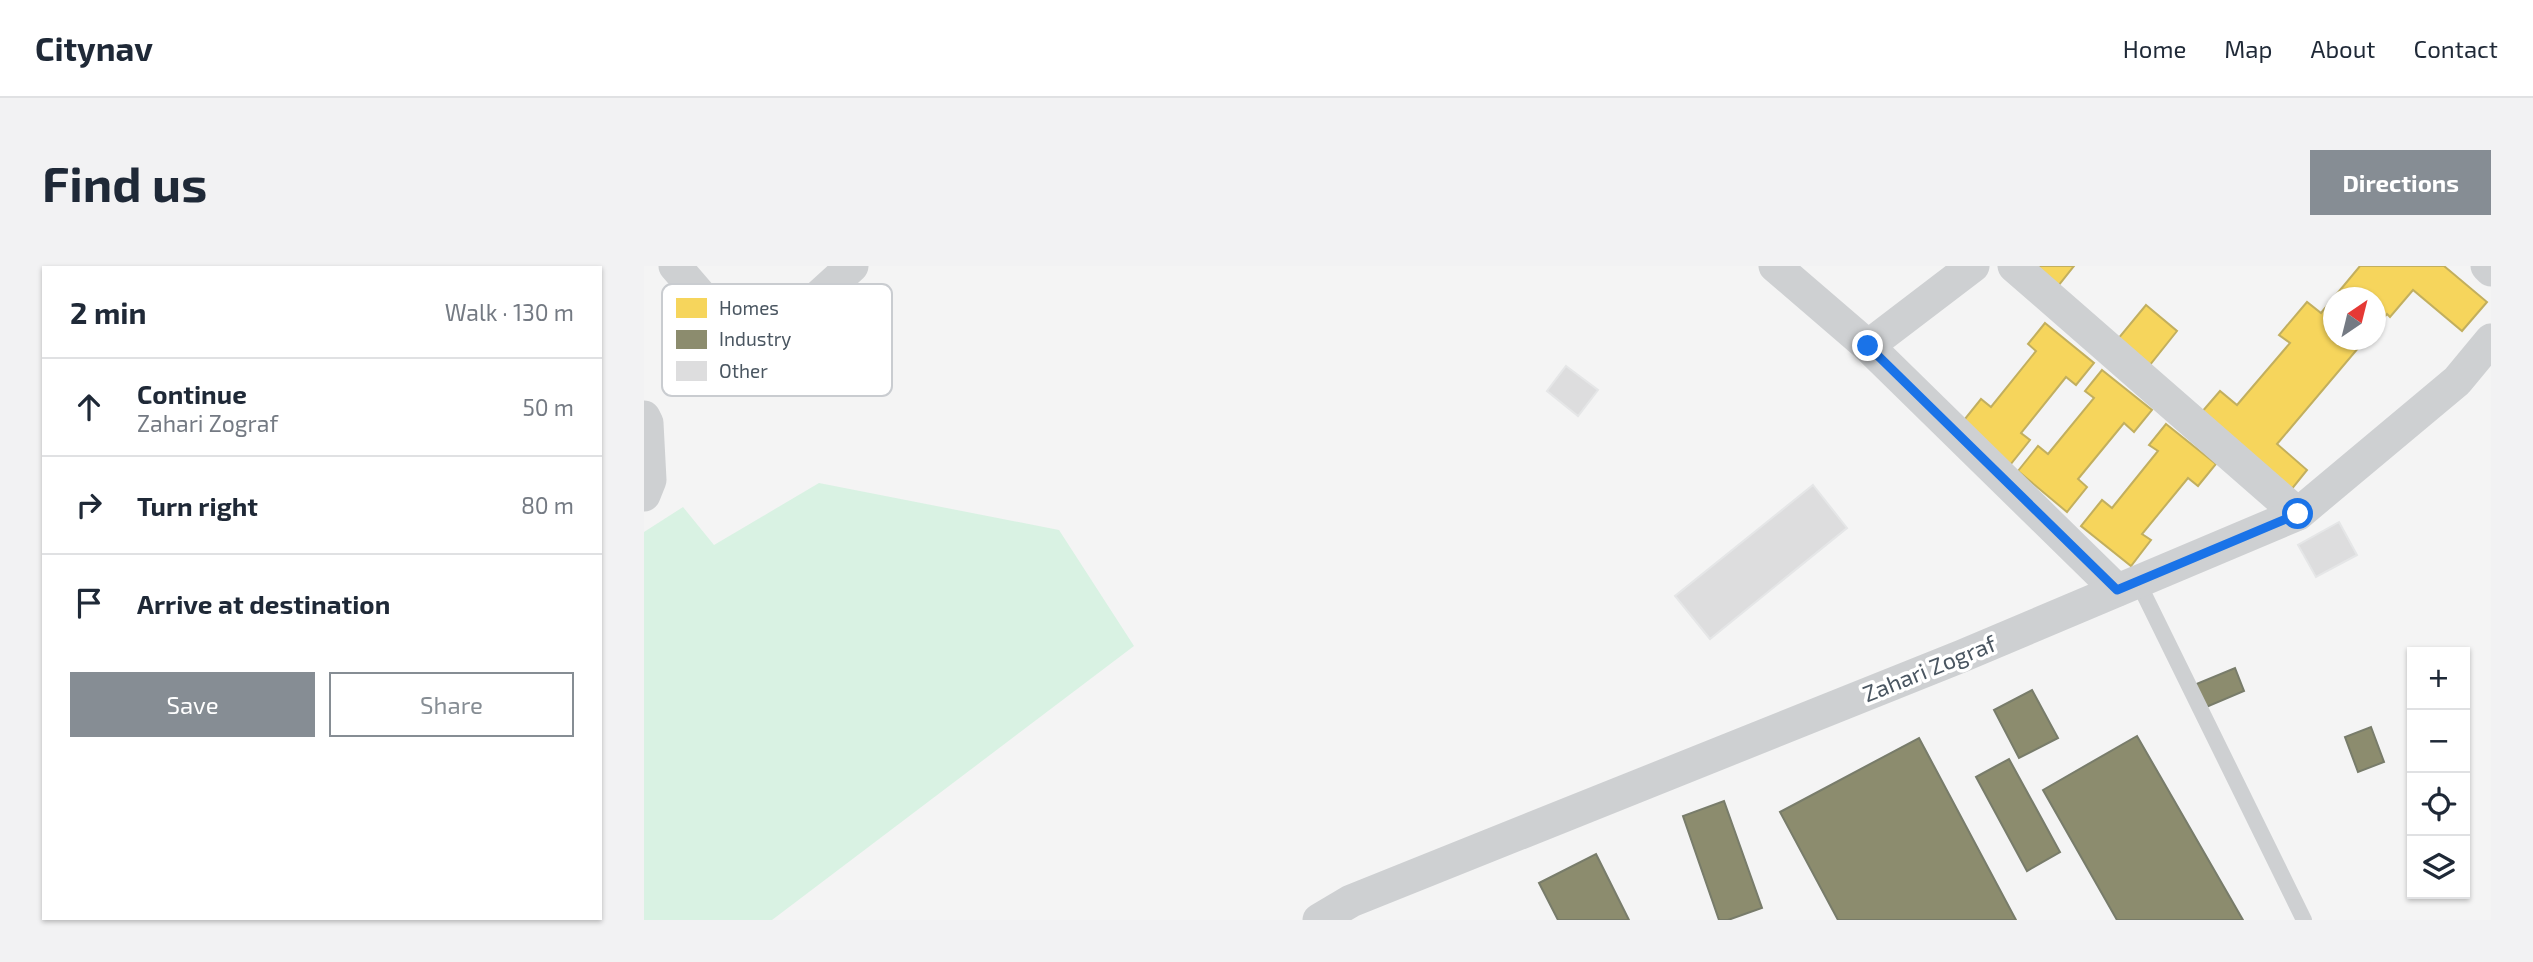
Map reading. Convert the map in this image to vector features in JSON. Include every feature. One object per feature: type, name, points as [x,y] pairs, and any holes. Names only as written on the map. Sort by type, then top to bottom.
[{"type":"street","points":[[675,266],[690,284]]},
{"type":"street","points":[[832,284],[852,266]]},
{"type":"street","points":[[1775,266],[1868,346],[2127,586]]},
{"type":"street","points":[[1868,346],[1973,266]]},
{"type":"street","points":[[2014,266],[2298,514]]},
{"type":"street","points":[[2487,266],[2491,270]]},
{"type":"street","name":"Zahari Zograf","points":[[1320,920],[1352,901],[1962,656],[2298,514],[2457,381],[2491,340]]},
{"type":"street","points":[[644,417],[647,423],[650,480],[644,495]]},
{"type":"lane","points":[[2127,586],[2304,920]]},
{"type":"green space","points":[[819,483],[1059,530],[1134,646],[772,920],[644,920],[644,532],[683,507],[714,545]]},
{"type":"building: Homes","points":[[2033,266],[2074,266],[2058,286]]},
{"type":"building: Homes","points":[[2360,266],[2444,266],[2487,302],[2462,331],[2413,290],[2390,317],[2387,314],[2386,287],[2342,287]]},
{"type":"building: Homes","points":[[2307,302],[2321,313],[2323,311],[2323,350],[2357,350],[2277,444],[2307,470],[2286,496],[2195,420],[2220,391],[2237,405],[2290,343],[2279,335]]},
{"type":"building: Homes","points":[[2146,305],[2177,331],[2149,366],[2117,340]]},
{"type":"building: Homes","points":[[2045,323],[2094,363],[2076,385],[2066,377],[2021,433],[2030,440],[2010,465],[1960,425],[1981,399],[1991,407],[2036,351],[2028,344]]},
{"type":"building: Homes","points":[[2102,370],[2152,410],[2134,432],[2124,423],[2078,479],[2087,487],[2067,512],[2018,471],[2038,446],[2048,454],[2094,398],[2085,391]]},
{"type":"building: Homes","points":[[2166,424],[2216,464],[2198,486],[2188,478],[2142,534],[2151,540],[2131,566],[2081,526],[2102,500],[2112,508],[2158,451],[2149,445]]},
{"type":"building: Industry","points":[[2235,668],[2244,691],[2204,708],[2194,685]]},
{"type":"building: Industry","points":[[2032,690],[2058,738],[2019,758],[1994,710]]},
{"type":"building: Industry","points":[[2371,727],[2384,762],[2358,772],[2345,737]]},
{"type":"building: Industry","points":[[2137,736],[2243,920],[2117,920],[2043,790]]},
{"type":"building: Industry","points":[[1919,738],[2016,920],[1838,920],[1780,812]]},
{"type":"building: Industry","points":[[2009,759],[2060,852],[2027,871],[1976,777]]},
{"type":"building: Industry","points":[[1724,801],[1762,908],[1728,920],[1719,920],[1683,816]]},
{"type":"building: Industry","points":[[1596,854],[1629,920],[1558,920],[1539,883]]},
{"type":"building: Other","points":[[1566,366],[1598,390],[1578,416],[1547,391]]},
{"type":"building: Other","points":[[1813,485],[1847,528],[1710,639],[1675,596]]},
{"type":"building: Other","points":[[2339,522],[2357,555],[2316,577],[2298,545]]},
{"type":"route","points":[[1868,346],[2117,590],[2298,514]]}]
